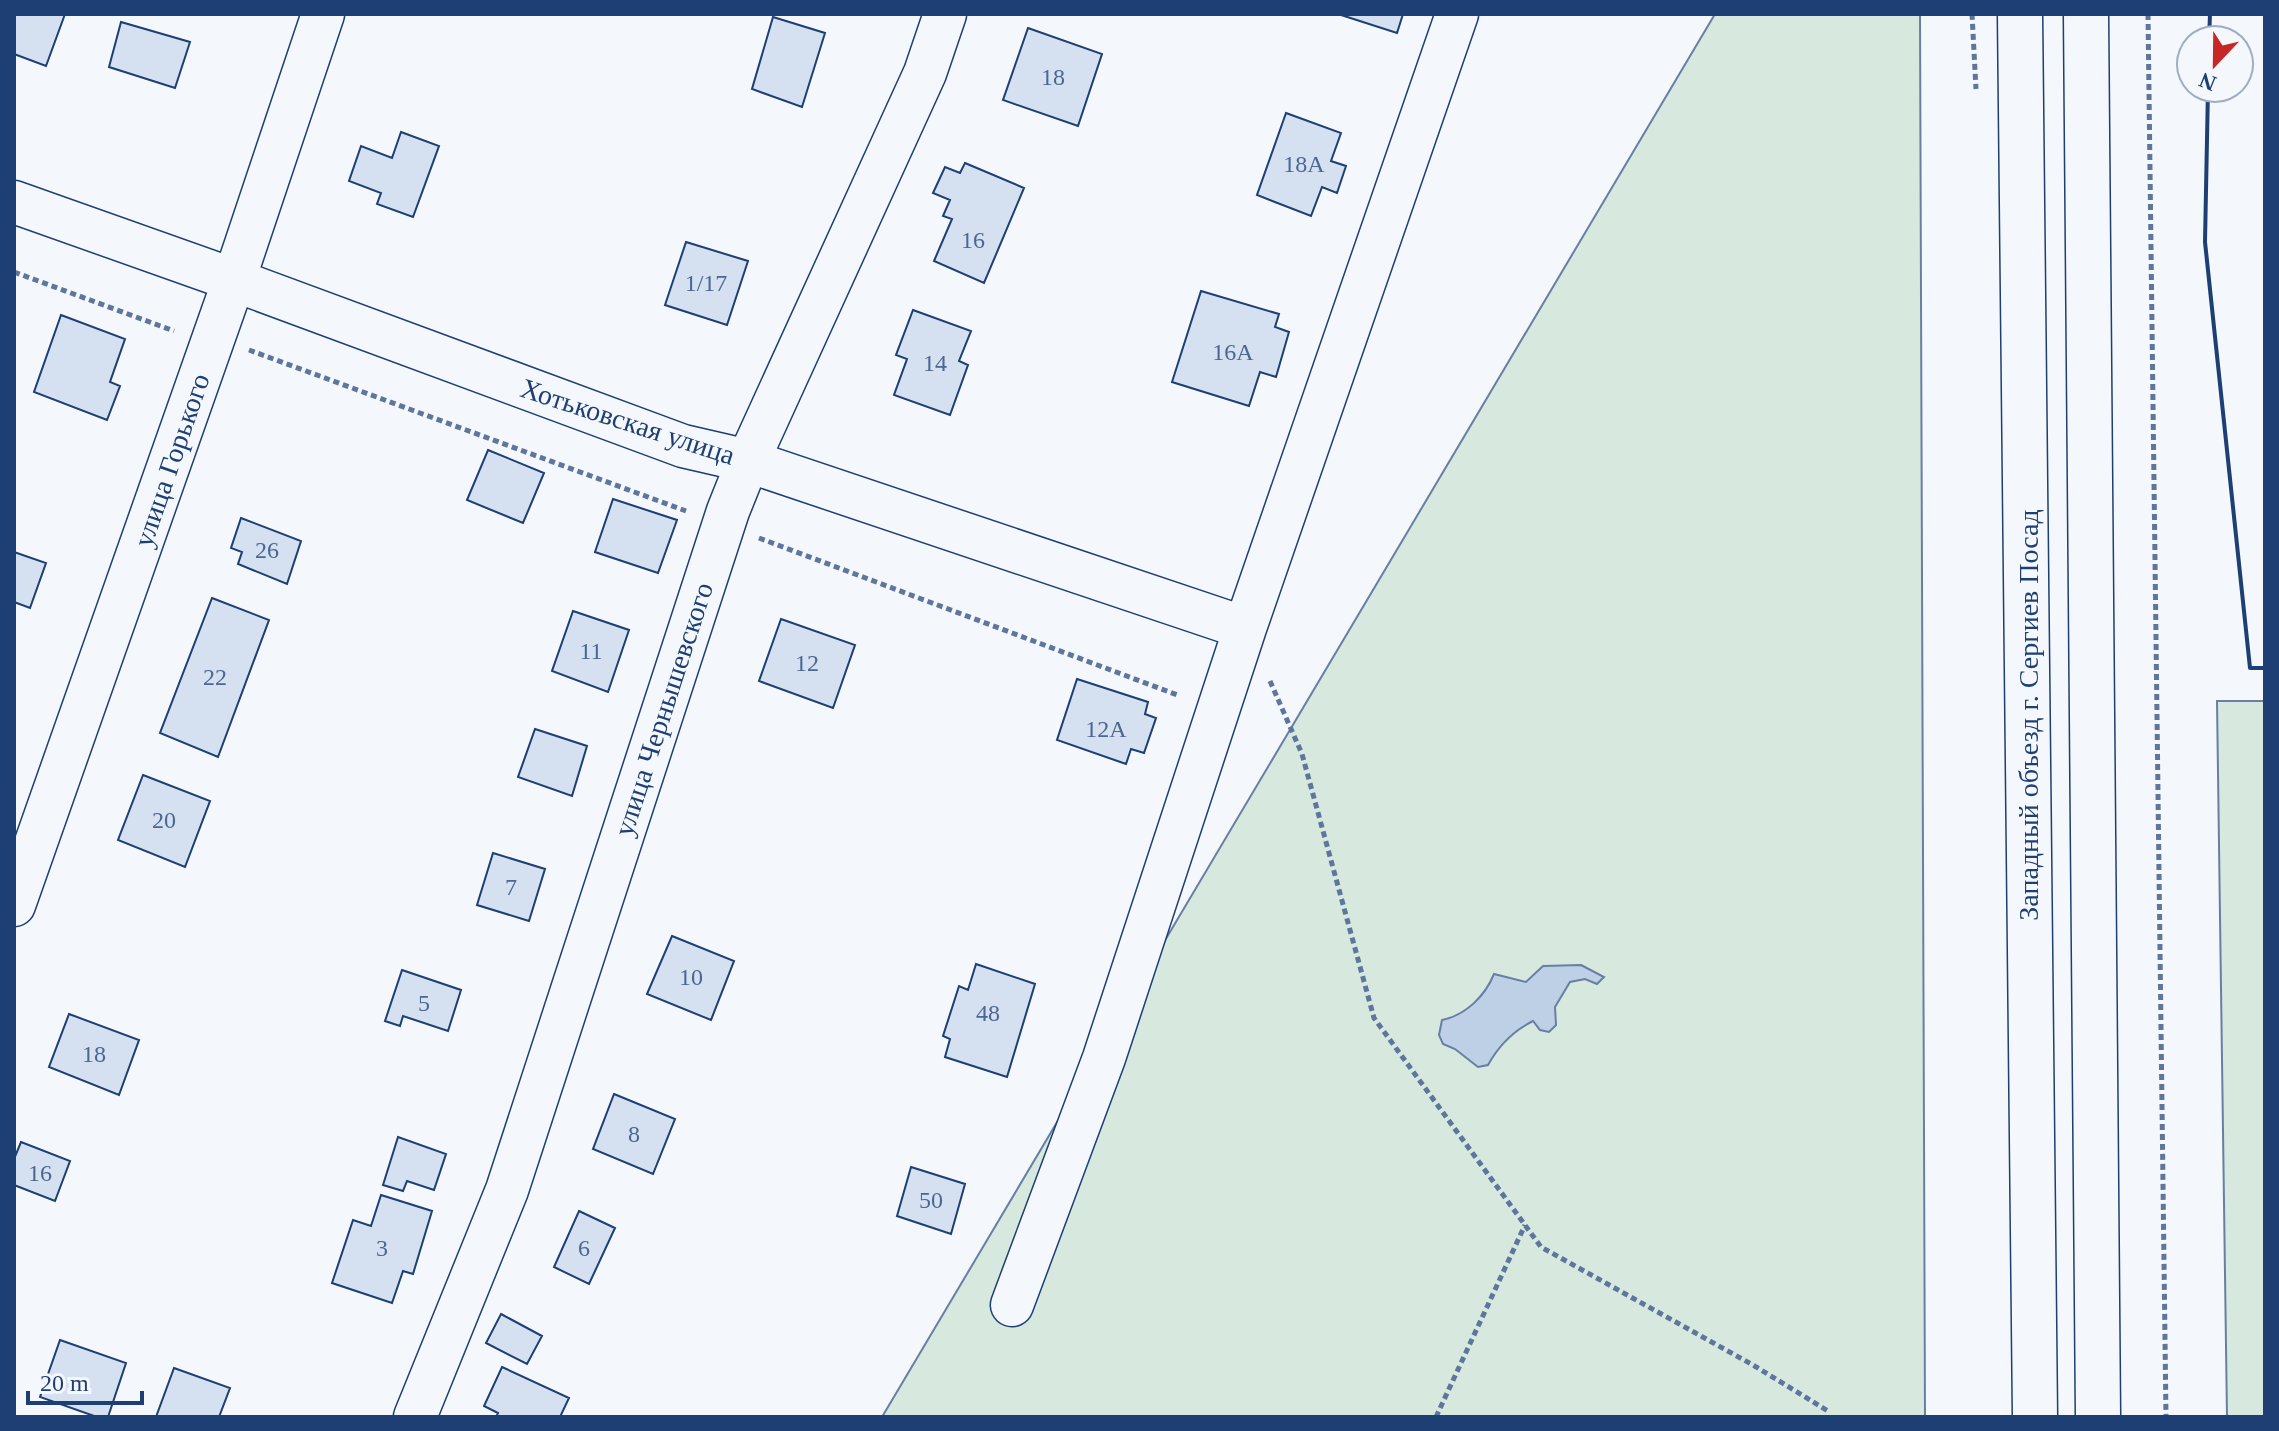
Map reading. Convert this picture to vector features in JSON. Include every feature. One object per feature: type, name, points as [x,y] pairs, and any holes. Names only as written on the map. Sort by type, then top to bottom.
[{"type":"main road","name":"Западный объезд г. Сергиев Посад","points":[[2020,14],[2035,1417]]},
{"type":"main road","points":[[2086,14],[2098,1417]]},
{"type":"street","name":"улица Горького","points":[[14,905],[234,280],[323,14]]},
{"type":"street","name":"улица Чернышевского","points":[[415,1417],[507,1190],[728,511],[925,73],[945,14]]},
{"type":"street","points":[[1012,1305],[1104,1058],[1245,628],[1457,14]]},
{"type":"street","name":"Хотьковская улица","points":[[14,202],[683,446],[748,461],[1245,628]]},
{"type":"path","points":[[2148,14],[2166,1417]]},
{"type":"path","points":[[14,272],[211,345]]},
{"type":"path","points":[[1245,628],[1302,754],[1374,1018],[1541,1247],[1753,1365],[1828,1411]]},
{"type":"path","points":[[1436,1417],[1525,1224]]},
{"type":"shaded area","points":[[1715,14],[1920,14],[1925,1417],[882,1417]]},
{"type":"shaded area","points":[[2217,701],[2265,701],[2265,1417],[2227,1417]]},
{"type":"water","points":[[1581,965],[1604,977],[1597,984],[1585,979],[1570,982],[1555,1007],[1556,1025],[1549,1032],[1540,1030],[1533,1021],[1507,1039],[1488,1065],[1478,1067],[1455,1049],[1443,1044],[1439,1035],[1442,1020],[1459,1014],[1474,1003],[1494,974],[1526,982],[1543,966]]},
{"type":"building","points":[[14,14],[65,14],[46,66],[14,54]]},
{"type":"building","points":[[1338,14],[1403,14],[1397,33]]},
{"type":"building","points":[[773,17],[825,33],[802,107],[752,89]]},
{"type":"building","points":[[121,22],[190,42],[175,88],[109,67]]},
{"type":"building","points":[[1028,28],[1102,54],[1078,126],[1003,100]]},
{"type":"building","points":[[1286,113],[1341,133],[1331,161],[1346,166],[1337,193],[1322,187],[1311,216],[1257,195]]},
{"type":"building","points":[[401,132],[439,146],[413,217],[377,204],[381,193],[349,181],[361,146],[392,158]]},
{"type":"building","points":[[965,163],[1024,188],[984,283],[934,261],[952,219],[943,216],[950,200],[933,193],[945,167],[960,173]]},
{"type":"building","points":[[686,242],[748,261],[727,325],[665,305]]},
{"type":"building","points":[[1201,291],[1279,314],[1275,327],[1289,332],[1276,377],[1260,372],[1249,406],[1172,382]]},
{"type":"building","points":[[913,310],[971,331],[959,361],[968,365],[950,415],[894,395],[907,359],[896,355]]},
{"type":"building","points":[[61,315],[125,339],[110,382],[120,386],[107,420],[34,392]]},
{"type":"building","points":[[488,450],[544,473],[523,523],[467,500]]},
{"type":"building","points":[[613,499],[677,520],[658,573],[595,552]]},
{"type":"building","points":[[241,518],[301,541],[287,584],[238,564],[242,552],[231,548]]},
{"type":"building","points":[[14,552],[46,563],[30,608],[14,602]]},
{"type":"building","points":[[212,598],[269,620],[218,757],[160,733]]},
{"type":"building","points":[[573,611],[629,630],[608,692],[552,671]]},
{"type":"building","points":[[781,619],[855,645],[833,708],[759,681]]},
{"type":"building","points":[[1077,679],[1148,702],[1145,714],[1156,718],[1144,753],[1131,749],[1126,764],[1057,740]]},
{"type":"building","points":[[535,729],[587,746],[572,796],[518,777]]},
{"type":"building","points":[[143,775],[210,801],[185,867],[118,840]]},
{"type":"building","points":[[493,853],[545,869],[529,921],[477,905]]},
{"type":"building","points":[[672,936],[734,961],[711,1020],[647,994]]},
{"type":"building","points":[[976,964],[1035,984],[1007,1077],[945,1057],[950,1039],[943,1036],[959,986],[968,990]]},
{"type":"building","points":[[402,970],[461,990],[448,1031],[403,1016],[400,1026],[385,1021]]},
{"type":"building","points":[[69,1014],[139,1040],[119,1095],[49,1067]]},
{"type":"building","points":[[614,1094],[675,1119],[653,1174],[593,1149]]},
{"type":"building","points":[[398,1137],[446,1154],[434,1190],[407,1181],[403,1191],[383,1185]]},
{"type":"building","points":[[21,1142],[70,1161],[55,1201],[14,1185],[14,1159]]},
{"type":"building","points":[[911,1167],[965,1184],[951,1234],[897,1216]]},
{"type":"building","points":[[381,1195],[432,1211],[413,1274],[403,1271],[392,1303],[332,1283],[353,1220],[371,1226]]},
{"type":"building","points":[[579,1211],[615,1228],[589,1284],[554,1267]]},
{"type":"building","points":[[501,1314],[542,1336],[527,1364],[486,1343]]},
{"type":"building","points":[[60,1340],[126,1363],[108,1417],[97,1417],[40,1397]]},
{"type":"building","points":[[502,1367],[569,1398],[560,1417],[496,1417],[498,1413],[484,1406]]},
{"type":"building","points":[[174,1368],[230,1388],[219,1417],[156,1417]]},
{"type":"wall","points":[[2210,14],[2210,24]]},
{"type":"wall","points":[[2208,104],[2205,242],[2250,668],[2265,668]]}]
